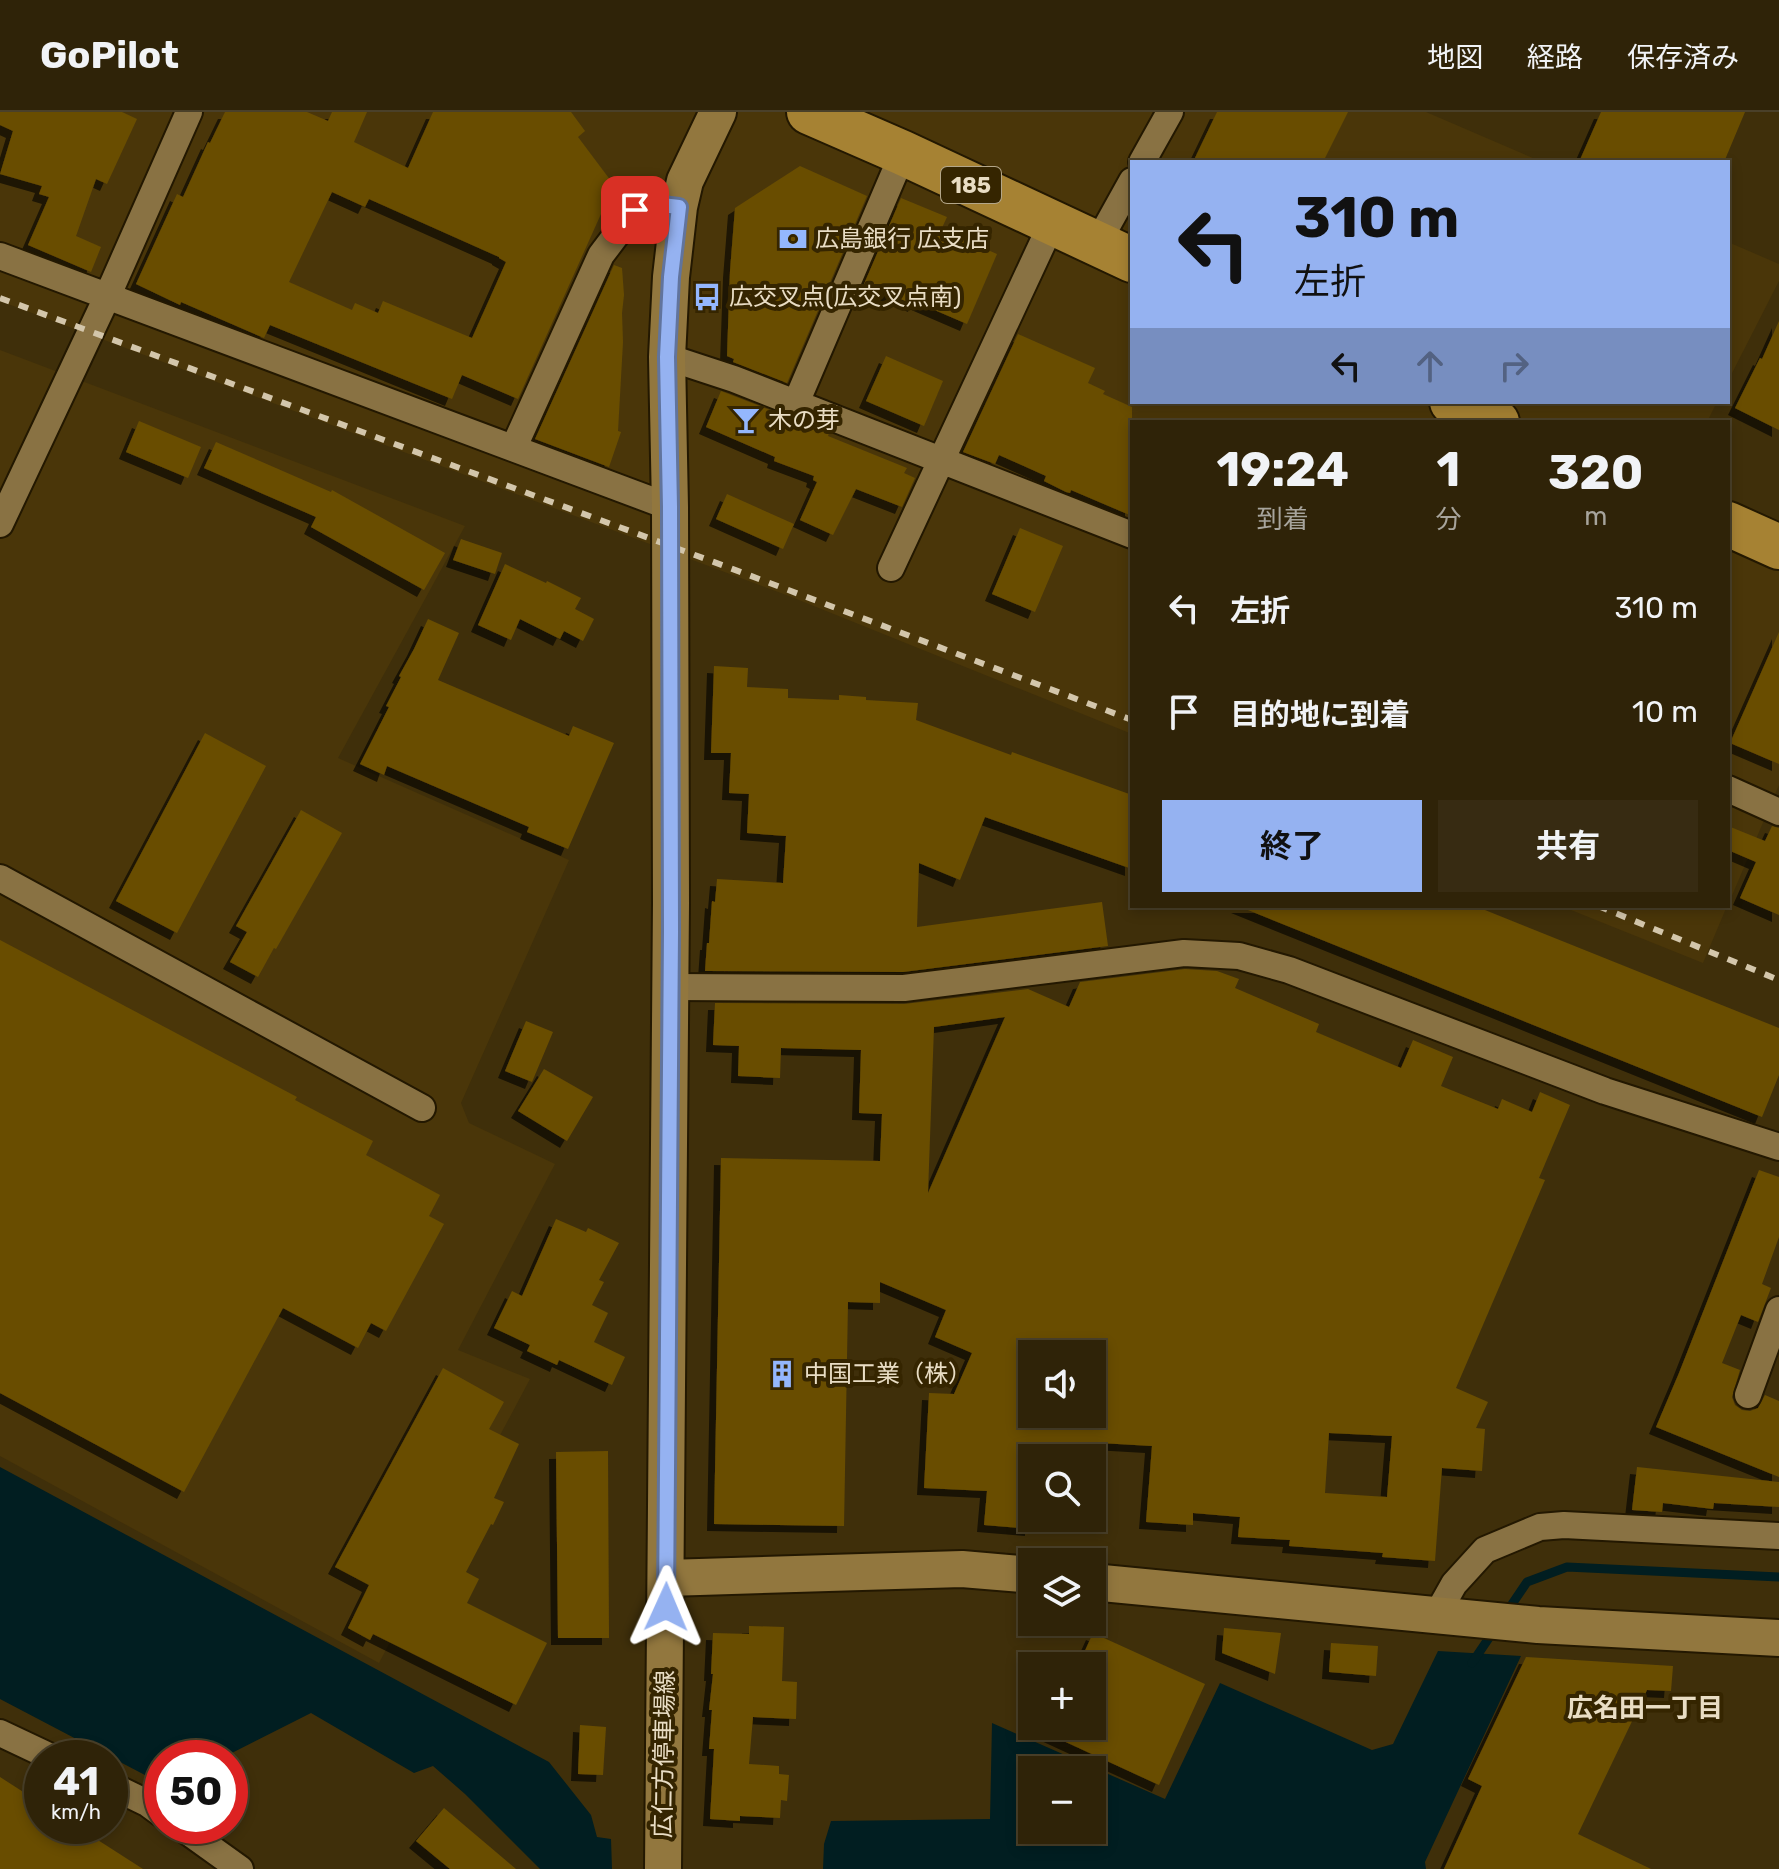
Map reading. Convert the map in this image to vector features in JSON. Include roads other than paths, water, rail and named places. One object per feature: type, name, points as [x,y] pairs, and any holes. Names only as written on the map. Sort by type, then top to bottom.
[{"type":"highway","name":"185","points":[[809,112],[1114,252]]},
{"type":"highway","points":[[1730,525],[1779,547]]},
{"type":"main road","name":"広仁方停車場線","points":[[663,1869],[671,987],[667,357],[679,207],[685,181],[718,112]]},
{"type":"main road","points":[[667,1578],[962,1569],[1018,1574]]},
{"type":"main road","points":[[1106,1583],[1538,1625],[1779,1638]]},
{"type":"street","points":[[0,524],[108,295],[189,112]]},
{"type":"street","points":[[1143,160],[1170,112]]},
{"type":"street","points":[[796,403],[903,153]]},
{"type":"street","points":[[1114,252],[1130,189]]},
{"type":"street","points":[[514,447],[601,255],[635,210],[653,204],[679,207]]},
{"type":"street","points":[[891,568],[1052,223]]},
{"type":"street","points":[[0,256],[670,507]]},
{"type":"street","points":[[667,357],[734,379],[1130,534]]},
{"type":"street","points":[[1730,790],[1778,808]]},
{"type":"street","points":[[0,878],[422,1108]]},
{"type":"street","points":[[671,987],[904,988],[1184,953],[1239,956],[1289,970],[1605,1091],[1779,1147]]},
{"type":"street","points":[[1748,1395],[1779,1310]]},
{"type":"street","points":[[1447,1617],[1454,1584],[1485,1550],[1540,1527],[1564,1525],[1779,1536]]},
{"type":"street","points":[[0,1733],[24,1744]]},
{"type":"street","points":[[205,1844],[240,1869]]},
{"type":"water","points":[[0,1467],[549,1762],[591,1815],[597,1837],[611,1839],[612,1869],[540,1869],[433,1766],[414,1773],[311,1713],[248,1745],[248,1740],[144,1740],[144,1775],[128,1766],[128,1740],[78,1740],[0,1699]]},
{"type":"water","points":[[1438,1651],[1521,1656],[1425,1862],[1426,1869],[823,1869],[824,1844],[831,1821],[990,1819],[992,1723],[1018,1734],[1018,1740],[1031,1740],[1067,1756],[1018,1756],[1018,1844],[1106,1844],[1106,1773],[1165,1799],[1220,1683],[1372,1750],[1393,1744]]},
{"type":"waterway","points":[[1506,1613],[1527,1582],[1567,1567],[1779,1577]]},
{"type":"waterway","points":[[1472,1663],[1495,1629]]},
{"type":"railway","points":[[0,298],[1130,719]]},
{"type":"railway","points":[[1603,908],[1779,980]]},
{"type":"place","name":"広島銀行 広支店","points":[[793,239]]},
{"type":"place","name":"広交叉点(広交叉点南)","points":[[707,297]]},
{"type":"place","name":"木の芽","points":[[746,420]]},
{"type":"place","name":"中国工業（株）","points":[[782,1374]]},
{"type":"district","name":"広名田一丁目","points":[[1645,1708]]}]
